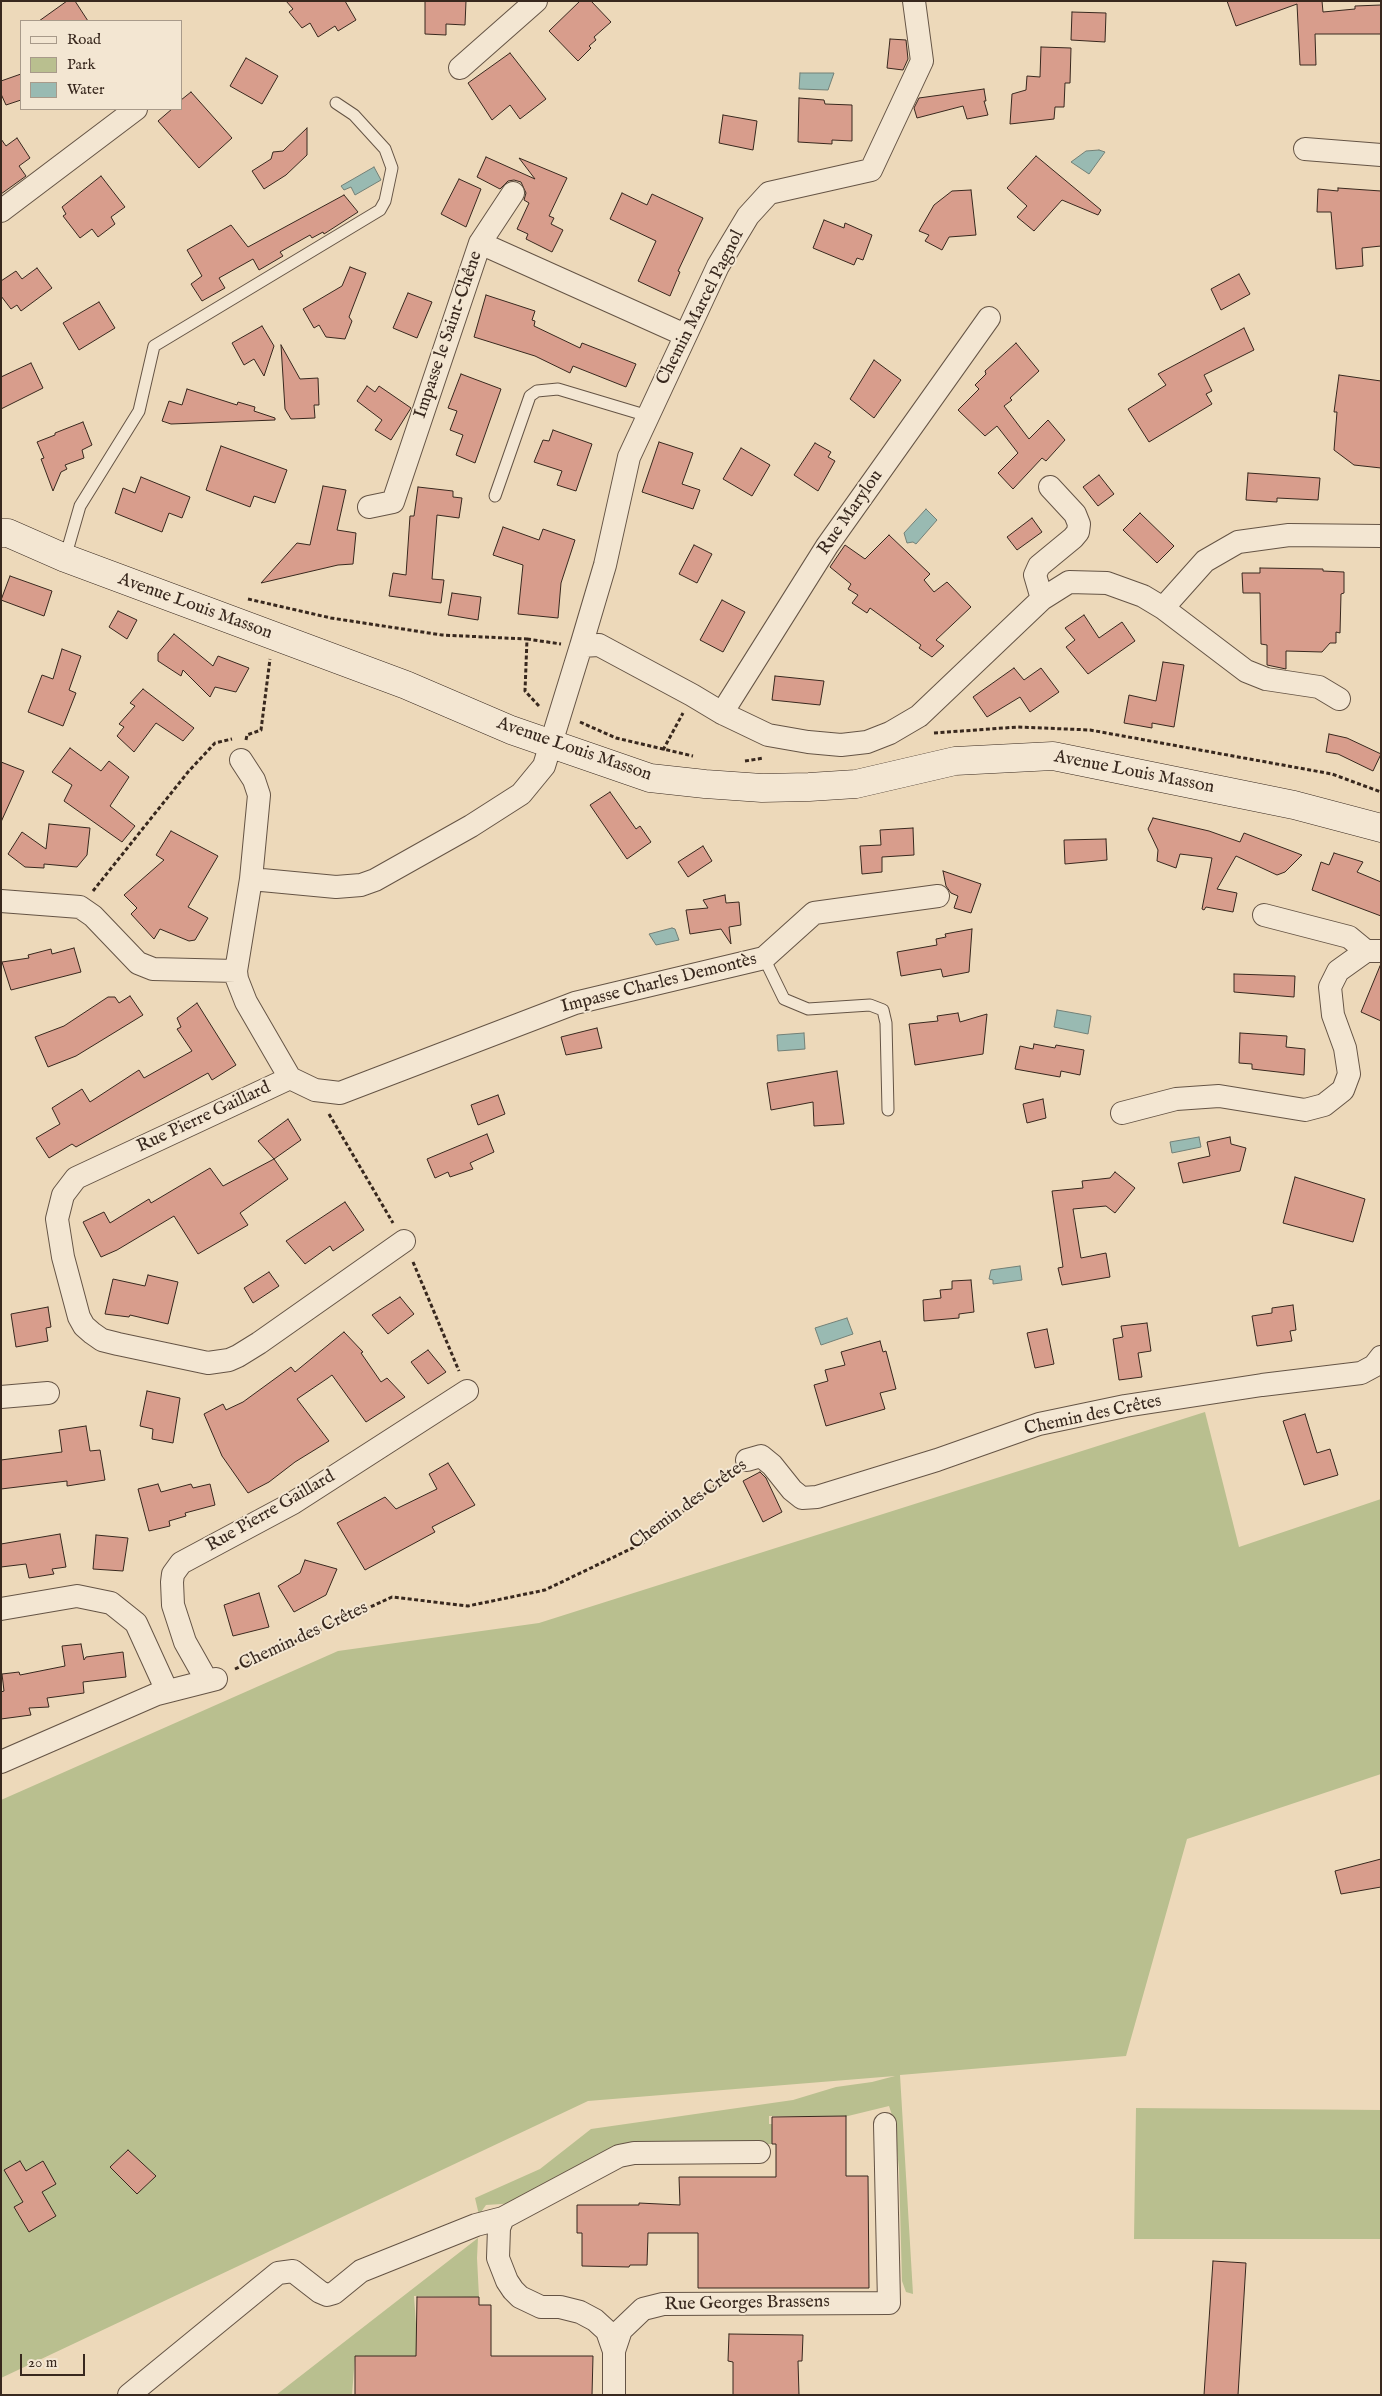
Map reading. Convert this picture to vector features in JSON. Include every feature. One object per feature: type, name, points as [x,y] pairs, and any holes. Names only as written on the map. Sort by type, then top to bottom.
[{"type":"street","points":[[460,68],[536,1]]},
{"type":"street","name":"Chemin Marcel Pagnol","points":[[550,744],[605,565],[629,457],[718,266],[748,216],[769,193],[871,170],[922,61],[914,1]]},
{"type":"street","points":[[1,212],[135,110]]},
{"type":"street","points":[[1305,149],[1381,155]]},
{"type":"street","points":[[480,243],[513,193]]},
{"type":"street","name":"Impasse le Saint-Chêne","points":[[369,508],[393,502],[480,243],[685,335]]},
{"type":"street","name":"Rue Marylou","points":[[722,713],[827,546],[989,318]]},
{"type":"street","points":[[1042,599],[1035,575],[1039,566],[1074,538],[1078,532],[1079,524],[1075,514],[1050,487]]},
{"type":"street","name":"Avenue Louis Masson","points":[[1,533],[8,533],[65,558],[406,685],[499,725],[650,778],[762,788],[856,784],[955,761],[1054,756],[1294,805],[1381,828]]},
{"type":"street","points":[[1163,608],[1205,561],[1238,542],[1289,535],[1381,536]]},
{"type":"street","points":[[581,646],[599,645],[722,713],[768,735],[808,742],[841,744],[866,742],[890,734],[919,716],[1042,599],[1069,582],[1107,583],[1143,596],[1163,608],[1246,671],[1266,679],[1319,687],[1339,699]]},
{"type":"street","points":[[251,879],[349,887],[375,880],[471,826],[521,794],[544,766],[550,744]]},
{"type":"street","name":"Rue Pierre Gaillard","points":[[241,760],[254,780],[259,795],[251,879],[236,971],[237,979],[246,1002],[290,1078],[76,1178],[68,1187],[59,1205],[58,1232],[72,1291],[84,1326],[102,1340],[208,1363],[229,1360],[253,1347],[404,1242]]},
{"type":"street","name":"Impasse Charles Demontès","points":[[290,1078],[315,1090],[340,1093],[574,1002],[764,958],[814,913],[938,896]]},
{"type":"street","points":[[1,901],[80,907],[93,916],[138,963],[152,969],[236,971]]},
{"type":"street","points":[[1122,1113],[1176,1099],[1219,1096],[1305,1110],[1324,1105],[1343,1090],[1349,1074],[1345,1048],[1333,1015],[1330,987],[1338,971],[1373,951],[1349,937],[1264,915]]},
{"type":"street","name":"Chemin des Crêtes","points":[[747,1460],[760,1456],[772,1465],[792,1490],[802,1498],[817,1497],[937,1460],[1039,1424],[1125,1406],[1262,1385],[1361,1373],[1374,1366],[1381,1357]]},
{"type":"street","name":"Rue Pierre Gaillard","points":[[211,1680],[185,1642],[173,1605],[172,1582],[174,1574],[181,1563],[293,1503],[467,1391]]},
{"type":"street","points":[[1,1397],[48,1393]]},
{"type":"street","points":[[1,1609],[77,1596],[111,1603],[136,1623],[167,1691]]},
{"type":"street","points":[[1,1762],[167,1691],[211,1680]]},
{"type":"street","name":"Rue Georges Brassens","points":[[614,2395],[614,2351],[621,2330],[642,2309],[663,2304],[889,2303],[885,2124]]},
{"type":"street","points":[[129,2395],[278,2272],[293,2271],[320,2292],[327,2295],[334,2294],[361,2270],[476,2225],[503,2218],[618,2156],[634,2153],[758,2152]]},
{"type":"street","points":[[503,2218],[499,2228],[498,2258],[507,2281],[513,2290],[520,2298],[540,2307],[560,2307],[580,2312],[595,2320],[608,2330],[614,2351]]},
{"type":"lane","points":[[65,558],[80,506],[139,411],[154,346],[380,210],[385,202],[392,168],[385,150],[354,115],[336,103]]},
{"type":"lane","points":[[495,496],[530,396],[538,390],[558,389],[648,416]]},
{"type":"lane","points":[[764,958],[784,999],[808,1009],[870,1005],[883,1010],[886,1023],[888,1110]]},
{"type":"path","points":[[244,598],[261,600],[331,618],[442,635],[527,640],[581,646]]},
{"type":"path","points":[[80,907],[188,772],[216,743],[260,730],[273,636]]},
{"type":"path","points":[[527,640],[526,691],[540,706],[560,714]]},
{"type":"path","points":[[663,750],[692,695]]},
{"type":"path","points":[[241,760],[247,735]]},
{"type":"path","name":"Chemin des Crêtes","points":[[211,1680],[392,1597],[468,1606],[545,1590],[643,1543],[747,1460]]},
{"type":"green space","points":[[1205,1412],[1239,1547],[1381,1499],[1381,1774],[1187,1839],[1126,2056],[900,2075],[913,2294],[906,2292],[902,2281],[899,2169],[894,2121],[889,2106],[848,2116],[769,2116],[769,2124],[772,2124],[772,2144],[647,2145],[517,2203],[486,2205],[479,2215],[475,2198],[540,2169],[591,2129],[793,2100],[836,2087],[872,2082],[895,2076],[588,2101],[1,2378],[1,1800],[338,1651],[539,1623]]},
{"type":"green space","points":[[1136,2108],[1381,2110],[1381,2239],[1134,2239]]},
{"type":"green space","points":[[478,2238],[479,2297],[414,2296],[416,2324],[423,2325],[421,2356],[355,2356],[352,2395],[276,2395]]},
{"type":"water","points":[[800,73],[834,73],[828,90],[799,89]]},
{"type":"water","points":[[1099,150],[1105,152],[1089,174],[1071,162],[1086,151]]},
{"type":"water","points":[[374,167],[381,180],[355,195],[351,187],[344,190],[341,186]]},
{"type":"water","points":[[926,509],[937,520],[916,544],[913,542],[907,543],[904,533]]},
{"type":"water","points":[[672,928],[675,929],[679,940],[656,945],[649,934]]},
{"type":"water","points":[[1057,1010],[1091,1016],[1088,1034],[1054,1027]]},
{"type":"water","points":[[804,1033],[805,1049],[778,1051],[777,1035]]},
{"type":"water","points":[[1199,1137],[1201,1147],[1172,1153],[1170,1142]]},
{"type":"water","points":[[1020,1266],[1022,1280],[993,1284],[993,1280],[989,1279],[991,1270]]},
{"type":"water","points":[[847,1318],[853,1334],[821,1345],[815,1328]]},
{"type":"building","points":[[67,1],[75,1],[87,20],[40,20]]},
{"type":"building","points":[[286,1],[345,1],[356,20],[338,31],[335,26],[318,37],[310,23],[302,28],[289,12],[293,9]]},
{"type":"building","points":[[425,1],[466,1],[465,25],[446,24],[446,35],[425,34]]},
{"type":"building","points":[[580,1],[591,1],[611,22],[594,37],[596,40],[589,46],[591,48],[578,61],[549,31]]},
{"type":"building","points":[[1227,1],[1322,1],[1323,12],[1355,9],[1355,6],[1381,5],[1381,34],[1315,34],[1316,65],[1300,65],[1297,4],[1236,26]]},
{"type":"building","points":[[1072,12],[1106,13],[1105,42],[1071,40]]},
{"type":"building","points":[[890,39],[906,40],[908,59],[903,70],[887,68]]},
{"type":"building","points":[[1041,47],[1071,48],[1070,83],[1065,83],[1064,107],[1055,107],[1054,119],[1010,124],[1012,94],[1026,90],[1027,76],[1040,77]]},
{"type":"building","points":[[510,53],[546,99],[520,119],[510,105],[492,120],[468,83]]},
{"type":"building","points":[[246,58],[278,76],[262,104],[230,86]]},
{"type":"building","points":[[20,74],[20,100],[6,105],[1,94],[1,81]]},
{"type":"building","points":[[984,89],[986,101],[984,101],[988,115],[967,119],[963,106],[917,118],[914,108],[919,98]]},
{"type":"building","points":[[191,92],[232,138],[199,168],[158,121],[171,110],[182,110],[182,99]]},
{"type":"building","points":[[799,98],[824,100],[825,104],[852,105],[852,141],[832,140],[832,144],[798,142]]},
{"type":"building","points":[[723,115],[757,121],[753,150],[719,143]]},
{"type":"building","points":[[307,128],[307,155],[286,175],[264,189],[252,171],[271,159],[273,152],[283,151]]},
{"type":"building","points":[[17,138],[30,158],[19,166],[26,176],[1,194],[1,139],[6,146]]},
{"type":"building","points":[[1036,156],[1101,210],[1098,215],[1062,200],[1034,231],[1017,217],[1027,206],[1007,188]]},
{"type":"building","points":[[486,157],[535,179],[519,158],[567,178],[549,216],[554,218],[551,224],[563,230],[552,252],[526,239],[528,234],[517,229],[529,203],[524,200],[526,193],[521,182],[508,181],[500,189],[477,177]]},
{"type":"building","points":[[101,176],[125,207],[111,217],[115,224],[98,237],[92,229],[80,238],[63,216],[66,214],[62,207]]},
{"type":"building","points":[[459,179],[481,189],[466,227],[441,214]]},
{"type":"building","points":[[1338,188],[1381,191],[1381,246],[1362,248],[1363,266],[1336,269],[1331,212],[1317,212],[1318,189],[1338,191]]},
{"type":"building","points":[[971,190],[976,235],[949,237],[942,250],[925,241],[929,235],[919,231],[934,205],[952,191]]},
{"type":"building","points":[[622,193],[647,205],[652,194],[703,218],[678,271],[680,272],[670,296],[638,281],[656,241],[610,219]]},
{"type":"building","points":[[344,195],[358,212],[324,234],[323,232],[312,238],[310,235],[280,252],[283,256],[259,270],[253,259],[219,278],[225,288],[202,301],[191,284],[202,276],[187,250],[231,225],[248,247]]},
{"type":"building","points":[[824,220],[844,228],[845,223],[872,235],[863,260],[857,258],[854,265],[813,248]]},
{"type":"building","points":[[350,267],[366,273],[349,317],[352,321],[345,339],[326,337],[319,325],[314,328],[303,309],[342,286]]},
{"type":"building","points":[[37,268],[52,288],[21,311],[17,305],[11,309],[1,296],[1,281],[16,271],[22,279]]},
{"type":"building","points":[[1239,274],[1250,294],[1221,310],[1211,289]]},
{"type":"building","points":[[408,293],[432,302],[417,338],[393,328]]},
{"type":"building","points":[[486,295],[535,311],[532,320],[535,321],[534,326],[580,348],[582,343],[636,364],[626,387],[573,366],[570,373],[535,356],[474,337]]},
{"type":"building","points":[[99,302],[115,328],[79,350],[63,323]]},
{"type":"building","points":[[262,326],[274,346],[264,376],[254,359],[244,365],[232,343]]},
{"type":"building","points":[[1244,328],[1254,350],[1204,375],[1212,391],[1206,394],[1212,404],[1149,442],[1128,409],[1166,385],[1158,374]]},
{"type":"building","points":[[1016,343],[1039,371],[1004,406],[1029,439],[1048,420],[1065,440],[1046,461],[1042,458],[1013,489],[998,473],[1018,453],[997,426],[985,436],[958,410],[979,389],[975,385],[986,374],[985,371]]},
{"type":"building","points":[[281,345],[300,379],[318,378],[319,405],[314,405],[315,418],[291,419],[285,409]]},
{"type":"building","points":[[874,360],[901,380],[874,418],[850,399]]},
{"type":"building","points":[[31,363],[43,388],[1,409],[1,377]]},
{"type":"building","points":[[461,374],[501,389],[475,463],[456,455],[463,435],[450,430],[457,411],[448,408]]},
{"type":"building","points":[[1339,375],[1381,381],[1381,468],[1354,465],[1334,450],[1337,412],[1334,412]]},
{"type":"building","points":[[367,386],[375,392],[379,386],[411,408],[391,440],[375,430],[382,420],[357,401]]},
{"type":"building","points":[[187,389],[237,405],[238,402],[255,407],[254,411],[275,418],[275,420],[171,424],[162,421],[169,401],[182,405]]},
{"type":"building","points":[[83,422],[92,445],[82,450],[84,458],[65,465],[67,469],[61,472],[53,491],[41,459],[44,458],[37,442]]},
{"type":"building","points":[[553,430],[592,444],[576,491],[557,485],[562,471],[534,462],[543,440],[549,441]]},
{"type":"building","points":[[659,442],[693,453],[682,484],[700,490],[693,509],[642,492]]},
{"type":"building","points":[[815,443],[831,452],[828,457],[835,461],[818,491],[794,475]]},
{"type":"building","points":[[221,446],[287,470],[275,503],[254,496],[250,507],[206,490]]},
{"type":"building","points":[[741,448],[770,465],[752,496],[723,479]]},
{"type":"building","points":[[1248,473],[1320,478],[1318,500],[1277,498],[1277,502],[1246,500]]},
{"type":"building","points":[[1099,475],[1114,494],[1098,506],[1083,487]]},
{"type":"building","points":[[141,477],[190,497],[182,518],[169,513],[162,532],[115,513],[123,488],[135,493]]},
{"type":"building","points":[[323,486],[346,490],[337,530],[356,533],[353,564],[338,565],[261,583],[297,543],[310,545]]},
{"type":"building","points":[[418,487],[453,491],[453,497],[462,498],[459,518],[437,515],[432,579],[444,580],[441,603],[389,596],[393,573],[406,575],[410,516],[414,516]]},
{"type":"building","points":[[1140,513],[1174,546],[1157,563],[1123,530]]},
{"type":"building","points":[[1032,518],[1042,532],[1017,550],[1007,537]]},
{"type":"building","points":[[503,527],[539,540],[543,529],[575,540],[561,583],[558,618],[518,614],[523,565],[493,555]]},
{"type":"building","points":[[889,535],[930,574],[924,580],[934,592],[947,582],[971,607],[936,640],[944,646],[932,657],[919,648],[921,645],[870,608],[867,613],[852,603],[858,595],[848,589],[851,584],[830,567],[845,545],[865,559]]},
{"type":"building","points":[[694,545],[712,554],[697,583],[679,574]]},
{"type":"building","points":[[1260,568],[1323,569],[1323,571],[1344,572],[1344,593],[1341,594],[1340,633],[1336,632],[1336,643],[1330,643],[1322,652],[1286,651],[1286,669],[1267,665],[1267,645],[1261,644],[1260,593],[1243,593],[1242,573],[1260,573]]},
{"type":"building","points":[[10,576],[52,591],[44,616],[1,600]]},
{"type":"building","points":[[452,593],[481,597],[478,620],[448,615]]},
{"type":"building","points":[[722,600],[745,612],[723,652],[700,640]]},
{"type":"building","points":[[118,611],[137,620],[127,639],[109,627]]},
{"type":"building","points":[[1084,615],[1099,638],[1122,622],[1135,641],[1088,674],[1066,647],[1075,640],[1065,628]]},
{"type":"building","points":[[174,634],[213,666],[218,656],[249,668],[236,692],[215,687],[210,697],[183,670],[181,676],[158,661],[158,653]]},
{"type":"building","points":[[62,649],[81,656],[69,690],[76,693],[63,726],[28,712],[42,675],[53,679]]},
{"type":"building","points":[[1163,662],[1184,665],[1174,727],[1152,723],[1152,728],[1124,723],[1129,695],[1156,701]]},
{"type":"building","points":[[1014,668],[1024,680],[1041,668],[1059,692],[1030,712],[1020,697],[987,717],[973,697]]},
{"type":"building","points":[[775,676],[824,681],[820,705],[772,700]]},
{"type":"building","points":[[143,689],[194,728],[183,741],[156,723],[134,752],[117,736],[124,727],[119,724],[135,706],[130,703]]},
{"type":"building","points":[[1329,734],[1347,738],[1381,754],[1373,771],[1338,754],[1326,752]]},
{"type":"building","points":[[70,748],[101,771],[109,761],[129,777],[110,806],[135,826],[122,842],[64,801],[72,785],[52,772]]},
{"type":"building","points":[[1,762],[24,771],[1,822]]},
{"type":"building","points":[[610,792],[636,829],[640,826],[651,842],[627,859],[590,805]]},
{"type":"building","points":[[1153,818],[1209,831],[1240,842],[1244,833],[1302,855],[1285,872],[1277,875],[1236,856],[1217,889],[1237,893],[1233,912],[1206,907],[1204,910],[1202,909],[1212,858],[1180,854],[1176,868],[1157,861],[1158,850],[1148,829]]},
{"type":"building","points":[[49,824],[90,828],[87,855],[77,867],[44,864],[44,868],[25,867],[8,854],[22,832],[46,849]]},
{"type":"building","points":[[913,828],[914,855],[882,857],[882,872],[862,874],[860,846],[881,845],[880,830]]},
{"type":"building","points":[[171,831],[218,856],[188,907],[208,918],[195,940],[189,941],[160,929],[154,939],[131,914],[137,908],[124,895],[164,860],[156,855]]},
{"type":"building","points":[[1106,839],[1107,860],[1065,864],[1064,840]]},
{"type":"building","points":[[703,846],[712,861],[688,877],[678,862]]},
{"type":"building","points":[[1334,853],[1363,862],[1357,872],[1381,882],[1381,916],[1312,890],[1321,862],[1329,865]]},
{"type":"building","points":[[943,871],[981,884],[971,913],[954,908],[958,896],[951,893],[946,886]]},
{"type":"building","points":[[725,895],[726,903],[739,902],[741,925],[729,927],[731,944],[721,929],[690,934],[686,910],[708,908],[703,900]]},
{"type":"building","points":[[972,929],[969,972],[943,977],[941,969],[901,976],[897,952],[937,945],[936,939],[946,937],[945,934]]},
{"type":"building","points":[[74,948],[81,972],[11,990],[2,962],[29,958],[28,955],[51,949],[52,954]]},
{"type":"building","points":[[1381,966],[1381,1021],[1361,1012]]},
{"type":"building","points":[[1234,974],[1295,976],[1294,997],[1234,992]]},
{"type":"building","points":[[130,996],[143,1015],[76,1056],[48,1067],[35,1037],[64,1026],[108,997],[115,997],[119,1003]]},
{"type":"building","points":[[197,1003],[236,1065],[212,1080],[208,1073],[76,1147],[72,1144],[49,1158],[36,1138],[60,1124],[52,1108],[82,1089],[90,1102],[139,1070],[144,1078],[192,1051],[177,1029],[181,1027],[177,1018]]},
{"type":"building","points":[[958,1013],[960,1022],[987,1014],[983,1054],[915,1065],[909,1024],[938,1021],[937,1016]]},
{"type":"building","points":[[597,1028],[602,1048],[566,1055],[561,1037]]},
{"type":"building","points":[[1240,1033],[1287,1036],[1286,1047],[1305,1049],[1304,1075],[1252,1069],[1252,1064],[1239,1063]]},
{"type":"building","points":[[1034,1044],[1055,1048],[1056,1045],[1084,1050],[1080,1075],[1061,1071],[1060,1077],[1015,1069],[1020,1046],[1033,1049]]},
{"type":"building","points":[[837,1071],[844,1124],[814,1126],[813,1102],[771,1110],[767,1083]]},
{"type":"building","points":[[498,1095],[505,1114],[478,1125],[471,1105]]},
{"type":"building","points":[[1043,1099],[1046,1118],[1027,1123],[1023,1104]]},
{"type":"building","points":[[288,1119],[301,1140],[274,1159],[258,1141]]},
{"type":"building","points":[[487,1134],[494,1152],[470,1163],[473,1169],[450,1177],[448,1172],[435,1178],[427,1159]]},
{"type":"building","points":[[1230,1137],[1231,1144],[1246,1148],[1240,1171],[1183,1183],[1178,1163],[1210,1156],[1207,1142]]},
{"type":"building","points":[[274,1159],[288,1179],[240,1213],[248,1225],[198,1254],[174,1216],[117,1250],[101,1257],[83,1222],[104,1212],[110,1223],[149,1199],[151,1203],[210,1168],[223,1186]]},
{"type":"building","points":[[1115,1172],[1135,1188],[1115,1213],[1106,1206],[1073,1209],[1081,1258],[1106,1253],[1110,1277],[1062,1285],[1058,1268],[1063,1267],[1052,1191],[1083,1188],[1082,1181],[1110,1178]]},
{"type":"building","points":[[1295,1177],[1365,1199],[1353,1242],[1283,1223]]},
{"type":"building","points":[[345,1202],[364,1230],[333,1251],[330,1246],[305,1264],[286,1241]]},
{"type":"building","points":[[269,1272],[279,1286],[253,1303],[244,1288]]},
{"type":"building","points":[[148,1275],[178,1282],[168,1324],[130,1315],[129,1317],[105,1314],[113,1279],[145,1286]]},
{"type":"building","points":[[971,1280],[974,1312],[959,1314],[959,1318],[924,1321],[923,1300],[941,1298],[940,1290],[952,1289],[952,1281]]},
{"type":"building","points":[[400,1297],[414,1314],[388,1334],[372,1315]]},
{"type":"building","points":[[1293,1305],[1296,1330],[1290,1331],[1292,1341],[1257,1346],[1252,1316],[1272,1313],[1272,1308]]},
{"type":"building","points":[[48,1307],[51,1327],[46,1328],[48,1341],[16,1347],[11,1314]]},
{"type":"building","points":[[1147,1323],[1151,1351],[1138,1353],[1142,1377],[1119,1380],[1113,1339],[1123,1337],[1121,1326]]},
{"type":"building","points":[[1047,1329],[1054,1364],[1035,1368],[1027,1333]]},
{"type":"building","points":[[344,1332],[363,1352],[361,1353],[381,1382],[387,1378],[405,1397],[366,1422],[332,1375],[297,1399],[329,1441],[295,1462],[269,1482],[248,1493],[222,1456],[204,1414],[223,1404],[226,1410],[243,1402],[291,1367],[295,1372]]},
{"type":"building","points":[[880,1341],[883,1352],[886,1351],[896,1389],[880,1393],[885,1409],[826,1426],[814,1385],[828,1381],[825,1370],[845,1365],[841,1352]]},
{"type":"building","points":[[428,1350],[446,1372],[428,1384],[411,1362]]},
{"type":"building","points":[[147,1391],[180,1398],[173,1443],[152,1439],[153,1429],[140,1426]]},
{"type":"building","points":[[1305,1414],[1317,1453],[1330,1449],[1338,1475],[1304,1485],[1283,1421]]},
{"type":"building","points":[[86,1426],[90,1451],[100,1450],[105,1480],[67,1486],[67,1481],[1,1489],[1,1460],[62,1452],[59,1430]]},
{"type":"building","points":[[448,1463],[475,1505],[432,1527],[435,1532],[365,1570],[337,1523],[385,1497],[396,1509],[437,1489],[429,1474]]},
{"type":"building","points":[[760,1472],[766,1478],[782,1512],[763,1522],[743,1481]]},
{"type":"building","points":[[158,1484],[161,1492],[191,1484],[193,1488],[210,1484],[215,1505],[185,1513],[186,1516],[169,1521],[170,1526],[149,1531],[138,1489]]},
{"type":"building","points":[[60,1534],[66,1567],[52,1569],[54,1574],[29,1578],[26,1564],[1,1567],[1,1544]]},
{"type":"building","points":[[96,1535],[128,1538],[123,1571],[93,1569]]},
{"type":"building","points":[[305,1560],[337,1569],[326,1595],[294,1612],[278,1586],[300,1573]]},
{"type":"building","points":[[259,1593],[269,1627],[233,1636],[224,1605]]},
{"type":"building","points":[[81,1644],[84,1660],[86,1657],[123,1652],[126,1677],[83,1682],[84,1693],[47,1698],[49,1707],[29,1708],[31,1715],[1,1719],[1,1692],[4,1691],[2,1674],[19,1672],[20,1675],[65,1666],[62,1646]]},
{"type":"building","points":[[1381,1859],[1381,1887],[1341,1894],[1335,1871]]},
{"type":"building","points":[[846,2116],[846,2176],[868,2176],[869,2288],[698,2288],[698,2233],[648,2233],[647,2265],[630,2265],[629,2267],[582,2266],[582,2233],[577,2233],[577,2205],[639,2205],[639,2203],[680,2205],[679,2177],[776,2177],[776,2144],[772,2144],[772,2117]]},
{"type":"building","points":[[128,2150],[156,2176],[137,2194],[110,2167]]},
{"type":"building","points":[[20,2161],[26,2171],[43,2161],[56,2184],[42,2192],[56,2216],[29,2232],[14,2207],[23,2202],[4,2170]]},
{"type":"building","points":[[1213,2261],[1246,2263],[1238,2395],[1204,2395]]},
{"type":"building","points":[[417,2297],[479,2297],[479,2305],[491,2305],[491,2356],[593,2356],[592,2395],[355,2395],[355,2356],[416,2356]]},
{"type":"building","points":[[729,2334],[803,2335],[802,2361],[798,2361],[799,2395],[733,2395],[733,2362],[728,2361]]}]
